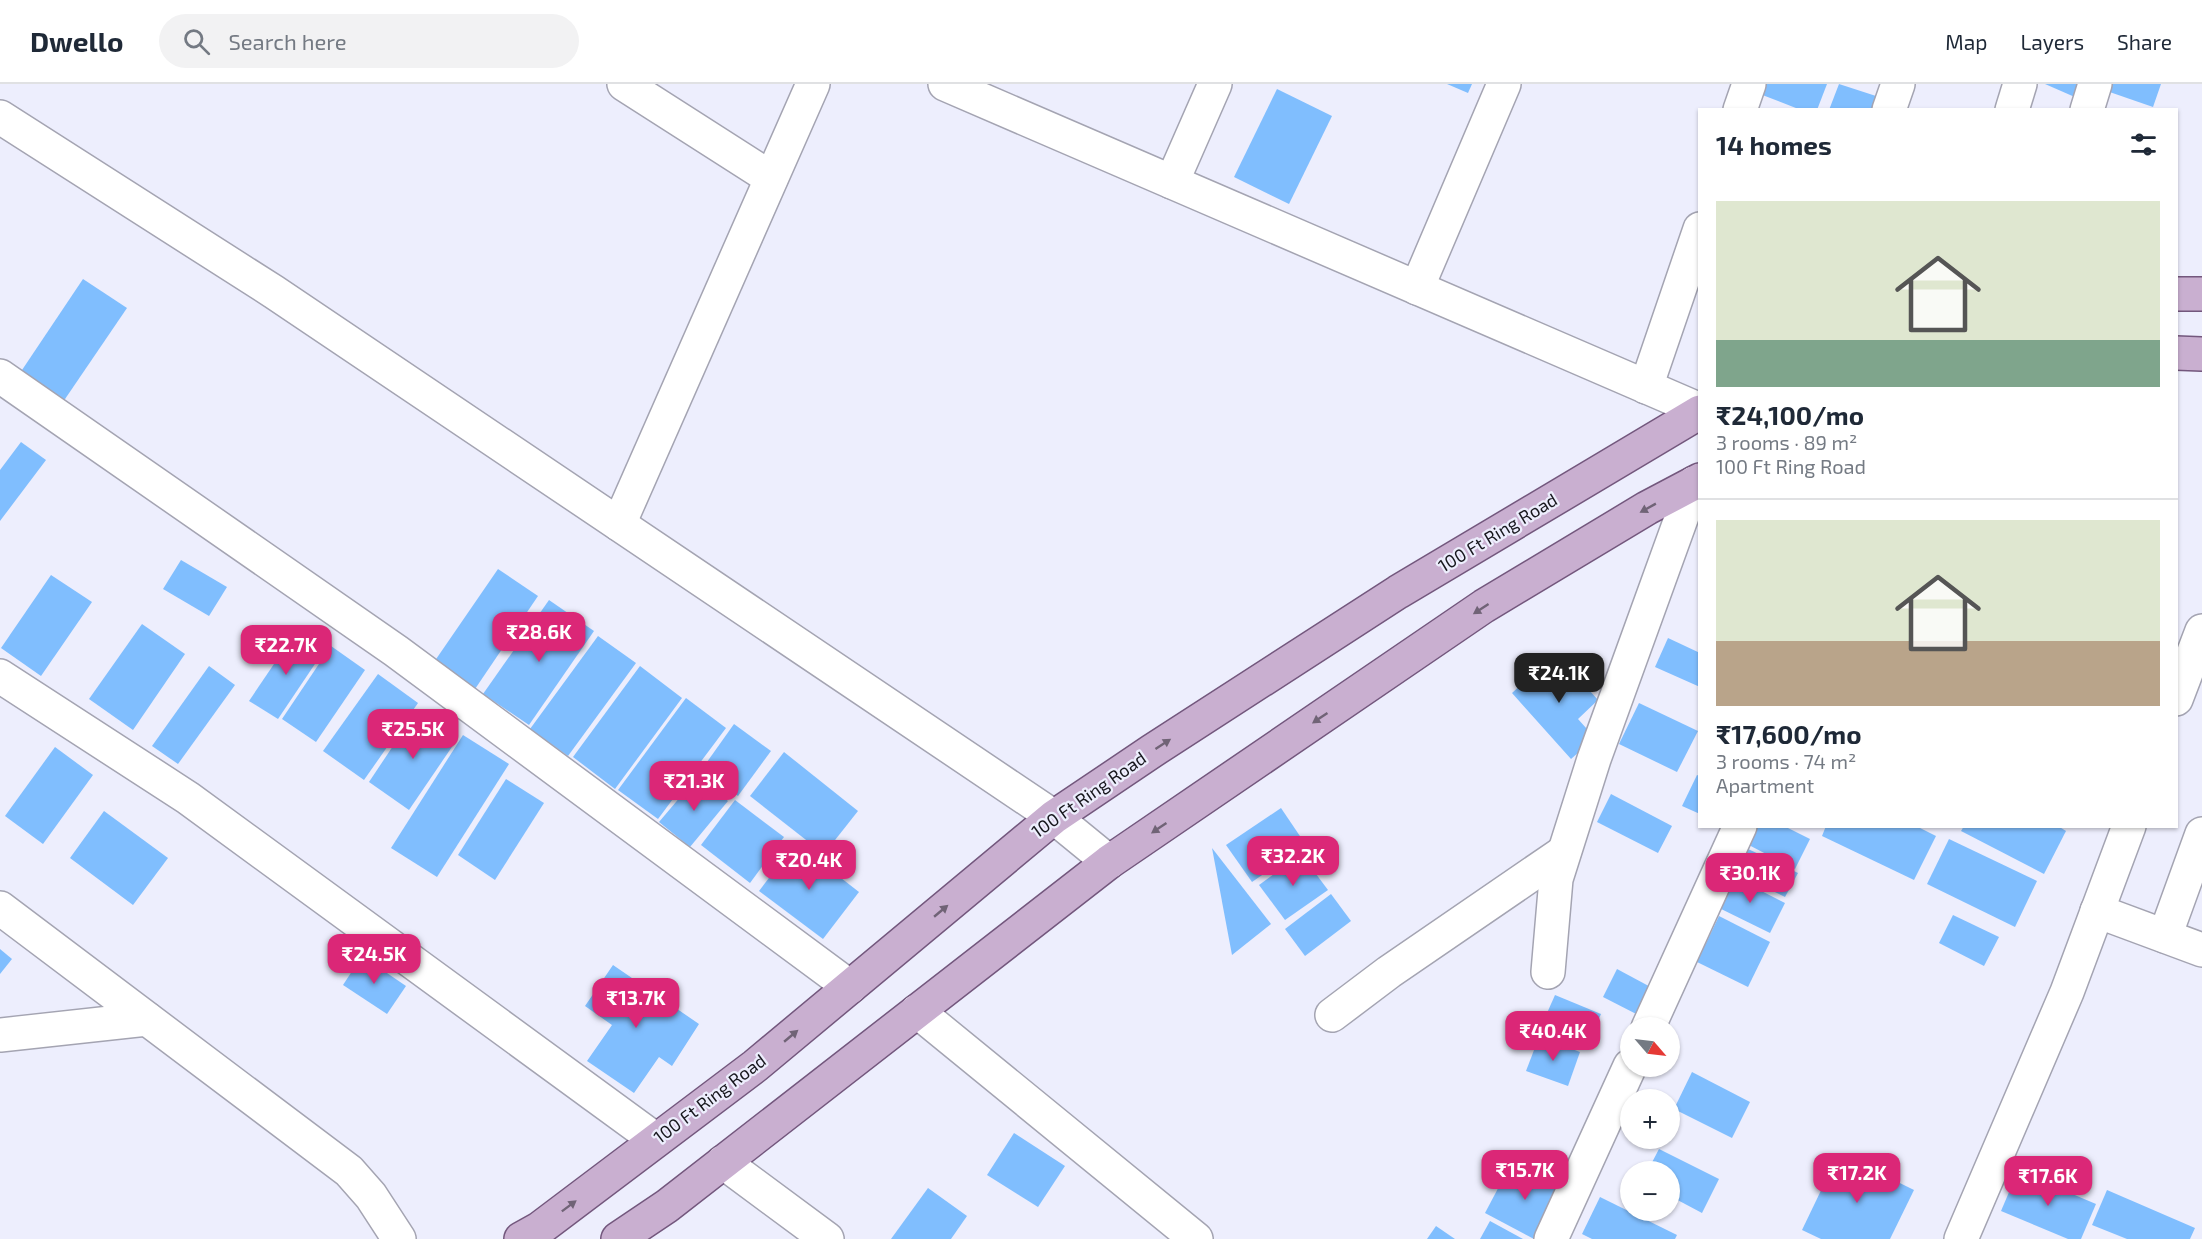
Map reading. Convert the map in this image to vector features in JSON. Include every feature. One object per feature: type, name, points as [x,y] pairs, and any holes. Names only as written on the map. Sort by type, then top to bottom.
[{"type":"main road","points":[[2178,294],[2202,294]]},
{"type":"main road","points":[[2178,354],[2202,354]]},
{"type":"main road","name":"100 Ft Ring Road","points":[[521,1239],[539,1229],[755,1066],[1054,817],[1398,592],[1698,412]]},
{"type":"main road","points":[[618,1239],[667,1206],[1109,862],[1484,606],[1647,507],[1697,481]]},
{"type":"street","points":[[624,84],[771,178]]},
{"type":"street","points":[[619,524],[813,84]]},
{"type":"street","points":[[945,84],[1698,410]]},
{"type":"street","points":[[1172,182],[1215,84]]},
{"type":"street","points":[[1416,288],[1504,84]]},
{"type":"street","points":[[1741,108],[1749,84]]},
{"type":"street","points":[[1889,108],[1898,84]]},
{"type":"street","points":[[2013,108],[2020,84]]},
{"type":"street","points":[[2087,108],[2095,84]]},
{"type":"street","points":[[0,117],[274,292],[1054,817],[1109,862]]},
{"type":"street","points":[[1646,387],[1698,235]]},
{"type":"street","points":[[0,376],[396,651],[850,987]]},
{"type":"street","points":[[1548,972],[1556,879],[1564,852],[1594,759],[1697,481]]},
{"type":"street","points":[[2178,694],[2202,631]]},
{"type":"street","points":[[0,676],[188,798],[656,1140]]},
{"type":"street","points":[[1653,1017],[1739,828]]},
{"type":"street","points":[[1961,1239],[2067,992],[2128,828]]},
{"type":"street","points":[[2165,936],[2202,834]]},
{"type":"street","points":[[1332,1015],[1389,972],[1564,852]]},
{"type":"street","points":[[0,908],[349,1172],[371,1196],[399,1239]]},
{"type":"street","points":[[2097,911],[2202,950]]},
{"type":"street","points":[[917,1011],[1196,1239]]},
{"type":"street","points":[[0,1035],[147,1019]]},
{"type":"street","points":[[1551,1239],[1625,1077]]},
{"type":"street","points":[[723,1162],[827,1239]]},
{"type":"building","points":[[1447,84],[1472,84],[1468,93]]},
{"type":"building","points":[[1755,84],[1827,84],[1818,108],[1796,108],[1752,91]]},
{"type":"building","points":[[1839,84],[1876,96],[1872,108],[1830,108]]},
{"type":"building","points":[[2045,84],[2083,84],[2077,98]]},
{"type":"building","points":[[2099,84],[2161,84],[2153,107],[2098,88]]},
{"type":"building","points":[[1277,89],[1332,116],[1289,204],[1234,177]]},
{"type":"building","points":[[83,279],[127,308],[63,402],[20,373]]},
{"type":"building","points":[[21,442],[46,460],[0,521],[0,470]]},
{"type":"building","points":[[181,560],[227,587],[209,616],[163,589]]},
{"type":"building","points":[[498,569],[538,596],[473,692],[432,665]]},
{"type":"building","points":[[51,575],[92,602],[41,676],[1,648]]},
{"type":"building","points":[[549,600],[594,631],[529,725],[483,694]]},
{"type":"building","points":[[142,624],[185,654],[133,730],[89,699]]},
{"type":"building","points":[[295,633],[323,652],[278,719],[249,701]]},
{"type":"building","points":[[598,636],[636,663],[568,756],[530,729]]},
{"type":"building","points":[[1668,638],[1698,652],[1698,686],[1655,667]]},
{"type":"building","points":[[331,646],[365,670],[316,742],[282,719]]},
{"type":"building","points":[[1556,653],[1598,700],[1578,719],[1595,738],[1571,759],[1512,693]]},
{"type":"building","points":[[209,666],[235,685],[178,764],[152,746]]},
{"type":"building","points":[[640,666],[682,698],[615,789],[573,757]]},
{"type":"building","points":[[378,674],[418,703],[364,780],[323,751]]},
{"type":"building","points":[[686,698],[726,728],[658,819],[618,790]]},
{"type":"building","points":[[1639,703],[1698,731],[1677,772],[1619,744]]},
{"type":"building","points":[[417,710],[458,738],[409,810],[369,782]]},
{"type":"building","points":[[734,724],[771,751],[738,796],[702,769]]},
{"type":"building","points":[[463,735],[509,764],[437,877],[391,848]]},
{"type":"building","points":[[55,747],[93,775],[43,844],[5,816]]},
{"type":"building","points":[[784,752],[858,811],[824,854],[750,796]]},
{"type":"building","points":[[1697,775],[1698,775],[1698,813],[1682,806]]},
{"type":"building","points":[[698,776],[728,801],[690,847],[659,822]]},
{"type":"building","points":[[506,779],[544,803],[495,880],[458,855]]},
{"type":"building","points":[[1611,794],[1672,826],[1658,853],[1597,822]]},
{"type":"building","points":[[735,800],[784,837],[750,883],[701,845]]},
{"type":"building","points":[[1281,808],[1306,845],[1252,882],[1226,845]]},
{"type":"building","points":[[104,811],[168,858],[133,905],[70,858]]},
{"type":"building","points":[[1752,828],[1788,828],[1810,839],[1795,869],[1745,843]]},
{"type":"building","points":[[1825,828],[1920,828],[1936,836],[1914,880],[1822,836]]},
{"type":"building","points":[[1963,828],[2061,828],[2066,831],[2044,874],[1961,831]]},
{"type":"building","points":[[1949,839],[2037,881],[2015,927],[1927,884]]},
{"type":"building","points":[[796,843],[859,892],[823,939],[759,891]]},
{"type":"building","points":[[1744,847],[1798,873],[1785,897],[1732,871]]},
{"type":"building","points":[[1212,848],[1271,924],[1232,955]]},
{"type":"building","points":[[1301,854],[1328,890],[1285,920],[1259,885]]},
{"type":"building","points":[[1730,875],[1785,903],[1770,933],[1715,906]]},
{"type":"building","points":[[1331,894],[1351,921],[1305,956],[1285,929]]},
{"type":"building","points":[[1953,915],[1999,937],[1984,966],[1939,943]]},
{"type":"building","points":[[1719,916],[1770,942],[1748,987],[1697,962]]},
{"type":"building","points":[[0,949],[12,959],[0,974]]},
{"type":"building","points":[[362,956],[406,986],[387,1014],[343,985]]},
{"type":"building","points":[[613,965],[699,1024],[672,1066],[659,1057],[634,1093],[587,1061],[612,1025],[585,1006]]},
{"type":"building","points":[[1617,969],[1658,991],[1645,1017],[1603,997]]},
{"type":"building","points":[[1555,995],[1601,1014],[1586,1049],[1540,1029]]},
{"type":"building","points":[[1539,1037],[1580,1052],[1568,1086],[1526,1071]]},
{"type":"building","points":[[1692,1072],[1750,1102],[1732,1138],[1680,1112],[1680,1097]]},
{"type":"building","points":[[1014,1133],[1065,1166],[1038,1207],[987,1175]]},
{"type":"building","points":[[1659,1149],[1719,1179],[1702,1213],[1680,1201],[1680,1161],[1653,1161]]},
{"type":"building","points":[[1839,1153],[1914,1190],[1890,1239],[1821,1239],[1802,1230]]},
{"type":"building","points":[[1513,1160],[1565,1189],[1538,1239],[1485,1213]]},
{"type":"building","points":[[2018,1171],[2096,1204],[2081,1239],[2068,1239],[2001,1211]]},
{"type":"building","points":[[928,1188],[967,1216],[951,1239],[891,1239]]},
{"type":"building","points":[[2107,1190],[2195,1228],[2190,1239],[2127,1239],[2092,1225]]},
{"type":"building","points":[[1600,1197],[1620,1207],[1620,1221],[1649,1221],[1677,1235],[1675,1239],[1592,1239],[1582,1234]]},
{"type":"building","points":[[1490,1221],[1523,1239],[1480,1239]]},
{"type":"building","points":[[1436,1226],[1455,1239],[1427,1239]]}]
